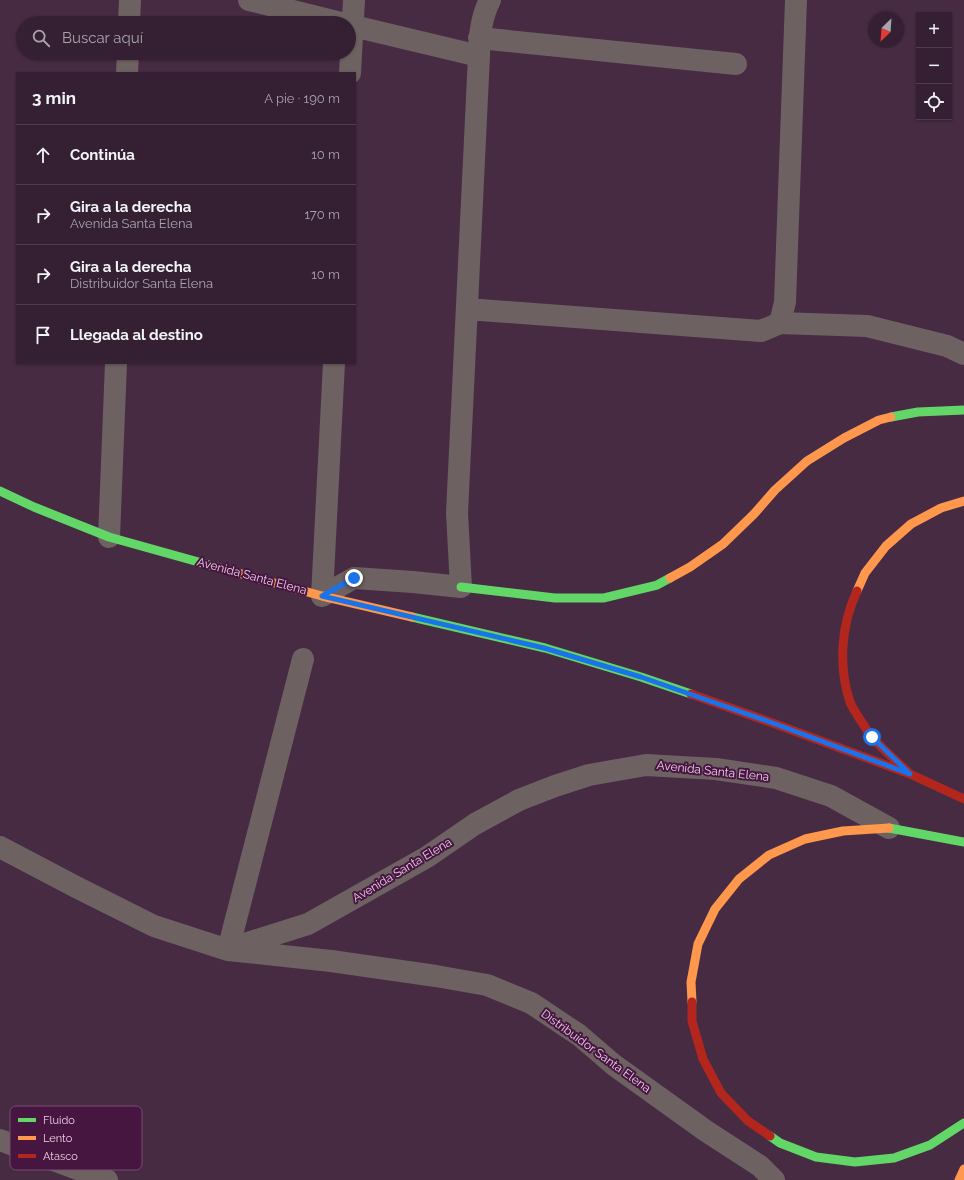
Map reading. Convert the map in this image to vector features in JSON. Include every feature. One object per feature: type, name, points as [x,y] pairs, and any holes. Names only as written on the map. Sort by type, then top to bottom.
[{"type":"main road","points":[[461,587],[562,598],[603,598],[657,585],[690,567],[723,544],[754,514],[775,490],[807,461],[844,438],[879,420],[918,412],[964,410]]},
{"type":"main road","name":"Avenida Santa Elena","points":[[0,491],[34,507],[109,537],[322,596],[544,648],[641,677],[770,722],[910,774],[964,799]]},
{"type":"main road","points":[[910,774],[872,737],[850,703],[843,670],[843,636],[851,603],[862,579],[886,546],[911,524],[941,508],[964,501]]},
{"type":"main road","points":[[889,828],[843,832],[805,839],[769,855],[739,879],[715,909],[698,944],[691,982],[692,1021],[703,1059],[722,1093],[748,1121],[780,1143],[816,1157],[855,1162],[894,1158],[930,1145],[964,1123]]},
{"type":"main road","name":"Avenida Santa Elena","points":[[889,828],[964,842]]},
{"type":"main road","points":[[959,1180],[964,1169]]},
{"type":"street","points":[[129,16],[130,0]]},
{"type":"street","points":[[249,0],[312,16]]},
{"type":"street","points":[[350,16],[354,0]]},
{"type":"street","points":[[322,596],[354,578],[461,587],[457,513],[479,47],[486,7],[490,0]]},
{"type":"street","points":[[780,323],[785,302],[796,0]]},
{"type":"street","points":[[356,26],[479,47],[736,64]]},
{"type":"street","points":[[127,72],[128,60]]},
{"type":"street","points":[[349,60],[350,72]]},
{"type":"street","points":[[467,309],[761,331],[780,323],[867,326],[947,346],[964,354]]},
{"type":"street","points":[[109,537],[116,364]]},
{"type":"street","points":[[322,596],[334,364]]},
{"type":"street","points":[[228,950],[303,659]]},
{"type":"street","name":"Avenida Santa Elena","points":[[228,950],[308,924],[427,858],[475,824],[518,800],[590,774],[646,765],[716,769],[776,778],[831,796],[889,828]]},
{"type":"street","name":"Distribuidor Santa Elena","points":[[0,847],[154,926],[228,950],[331,961],[443,977],[487,985],[530,1003],[579,1035],[614,1065],[694,1122],[760,1166],[774,1180]]},
{"type":"street","points":[[0,1140],[10,1144]]},
{"type":"street","points":[[80,1170],[107,1180]]},
{"type":"traffic: fast","points":[[891,417],[918,412],[964,410]]},
{"type":"traffic: fast","points":[[0,491],[34,507],[109,537],[220,568]]},
{"type":"traffic: fast","points":[[461,587],[555,598],[603,598],[657,585],[670,578]]},
{"type":"traffic: fast","points":[[412,617],[545,648],[691,694]]},
{"type":"traffic: fast","points":[[889,828],[964,842]]},
{"type":"traffic: fast","points":[[770,1136],[780,1143],[816,1157],[855,1162],[894,1158],[930,1145],[964,1123]]},
{"type":"traffic: slow","points":[[670,578],[690,567],[723,544],[754,514],[775,490],[807,461],[844,438],[879,420],[891,417]]},
{"type":"traffic: slow","points":[[857,591],[865,573],[886,546],[911,524],[941,508],[964,501]]},
{"type":"traffic: slow","points":[[220,568],[322,596],[412,617]]},
{"type":"traffic: slow","points":[[692,1002],[691,982],[698,944],[715,909],[739,879],[769,855],[805,839],[843,831],[889,828]]},
{"type":"traffic: slow","points":[[959,1180],[964,1169]]},
{"type":"traffic: jam","points":[[857,591],[847,618],[843,646],[844,674],[850,702],[860,720],[873,738],[910,774]]},
{"type":"traffic: jam","points":[[691,694],[910,774],[964,799]]},
{"type":"traffic: jam","points":[[692,1002],[692,1021],[703,1059],[721,1093],[748,1121],[770,1136]]},
{"type":"route","points":[[354,578],[322,596],[544,648],[641,677],[770,722],[910,774],[872,737]]}]
